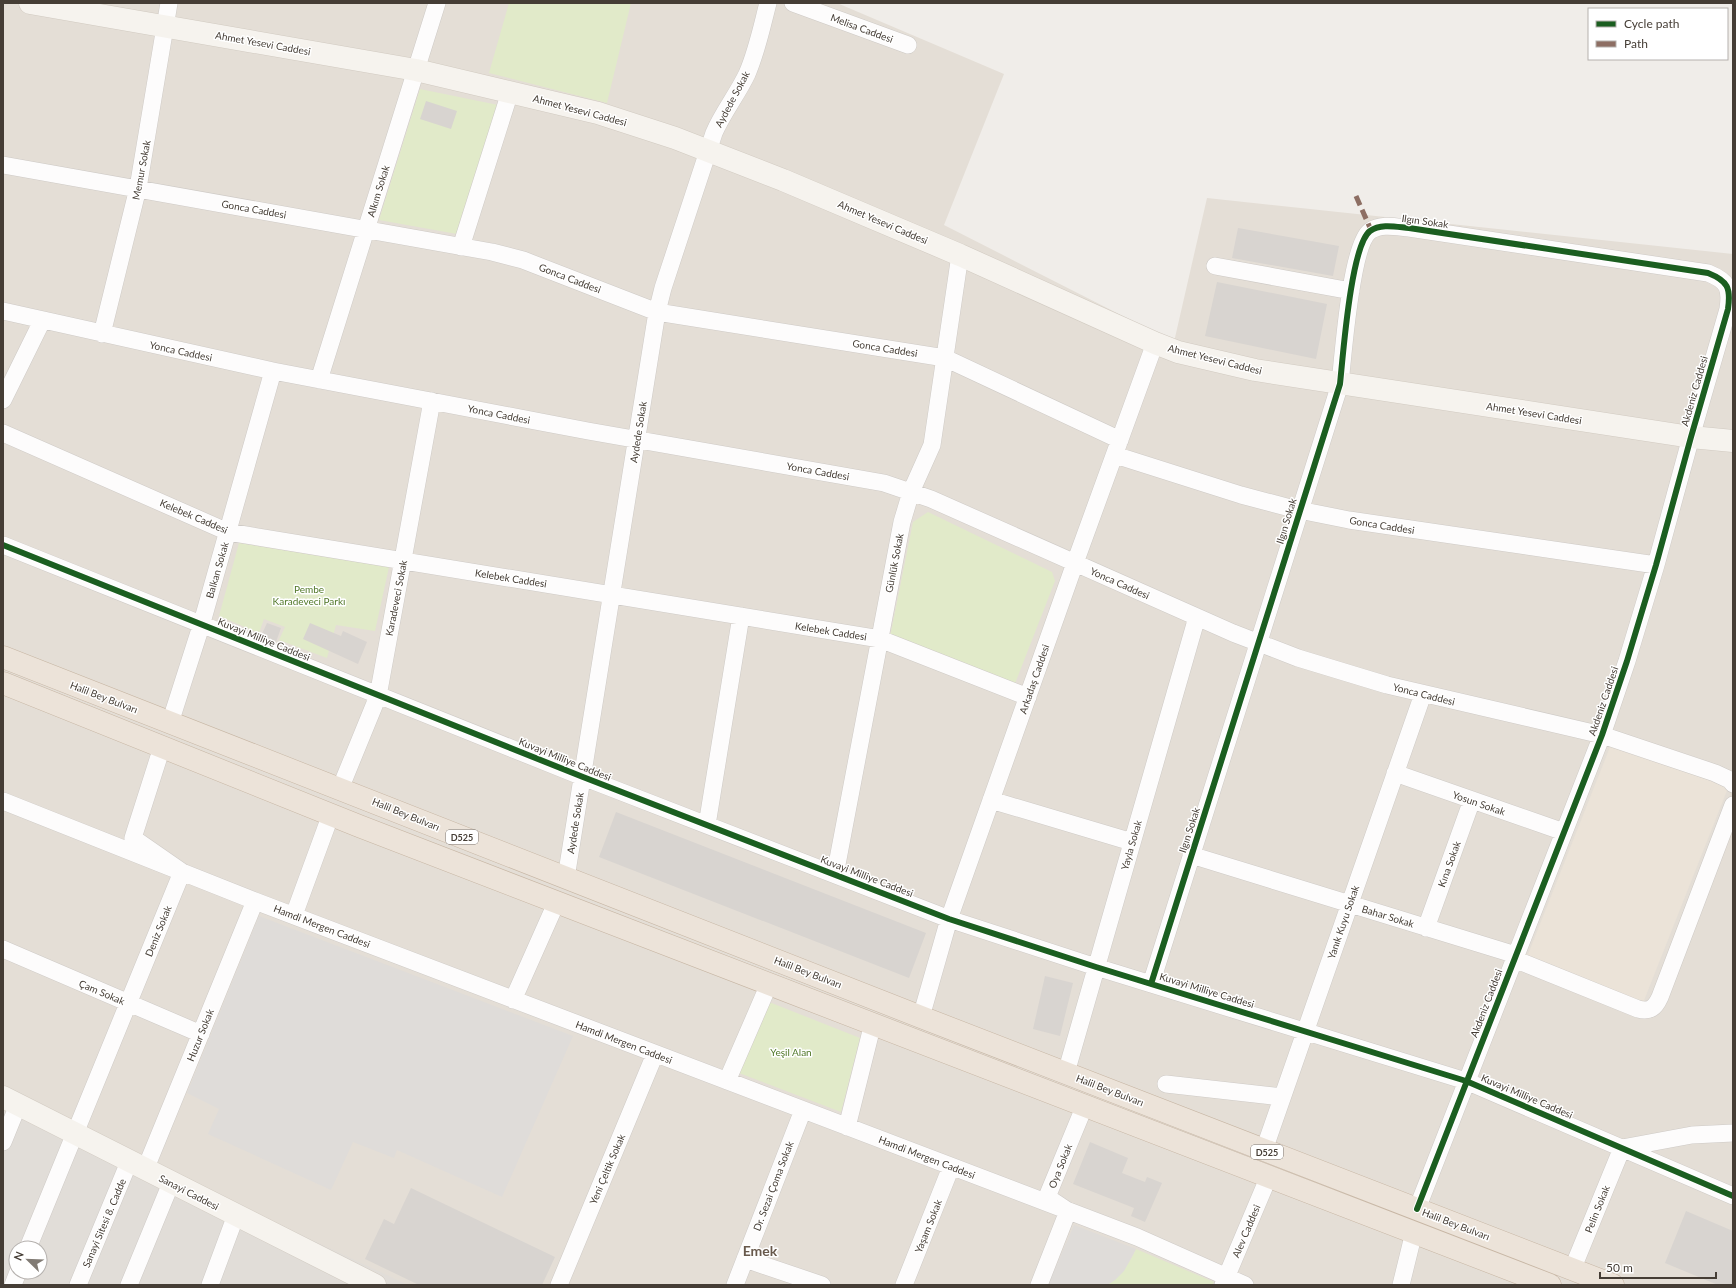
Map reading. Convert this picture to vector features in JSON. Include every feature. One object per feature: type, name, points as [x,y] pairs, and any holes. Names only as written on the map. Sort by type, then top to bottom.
[{"type":"highway","name":"Halil Bey Bulvarı","points":[[3,657],[921,1017],[1614,1285]]},
{"type":"highway","name":"D525","points":[[3,683],[331,814],[1550,1285]]},
{"type":"street","name":"Ahmet Yesevi Caddesi","points":[[30,3],[416,70],[598,113],[708,151],[783,180],[960,255],[1155,343],[1185,354],[1255,370],[1340,384],[1690,437],[1733,441]]},
{"type":"street","name":"Memur Sokak","points":[[102,334],[138,188],[169,3]]},
{"type":"street","name":"Alkım Sokak","points":[[319,380],[437,3]]},
{"type":"street","name":"Aydede Sokak","points":[[566,878],[657,312],[663,288],[708,151],[720,120],[735,96],[747,72],[768,3]]},
{"type":"street","name":"Melisa Caddesi","points":[[793,3],[908,45]]},
{"type":"street","points":[[461,247],[510,92]]},
{"type":"street","name":"Gonca Caddesi","points":[[3,165],[461,247],[523,260],[657,312],[944,358],[1117,448],[1241,495],[1348,520],[1656,565]]},
{"type":"street","name":"Ilgın Sokak","points":[[1151,984],[1340,384],[1351,291],[1361,242],[1365,235],[1379,226],[1409,228],[1626,261]]},
{"type":"street","name":"Günlük Sokak","points":[[835,875],[902,522],[912,492],[924,468],[932,445],[960,255]]},
{"type":"street","name":"Akdeniz Caddesi","points":[[1416,1209],[1602,735],[1627,661],[1656,565],[1690,437],[1728,309],[1728,290],[1724,282],[1708,273],[1626,261]]},
{"type":"street","points":[[1215,266],[1351,291]]},
{"type":"street","name":"Yonca Caddesi","points":[[3,311],[42,321],[273,371],[636,440],[852,476],[912,492],[1258,644],[1348,674],[1423,694],[1602,735],[1715,773],[1730,780],[1733,784]]},
{"type":"street","points":[[3,400],[42,321]]},
{"type":"street","name":"Arkadaş Caddesi","points":[[921,1017],[950,919],[991,800],[1155,343]]},
{"type":"street","name":"Balkan Sokak","points":[[170,723],[202,626],[273,371]]},
{"type":"street","name":"Karadeveci Sokak","points":[[340,788],[378,696],[432,401]]},
{"type":"street","name":"Kelebek Caddesi","points":[[3,433],[228,532],[880,639],[1028,697]]},
{"type":"street","name":"Kuvayi Milliye Caddesi","points":[[3,545],[582,777],[950,919],[1096,967],[1466,1081],[1733,1196]]},
{"type":"street","points":[[707,825],[741,616]]},
{"type":"street","name":"Yayla Sokak","points":[[1066,1073],[1197,617]]},
{"type":"street","name":"Yanık Kuyu Sokak","points":[[1264,1150],[1423,694]]},
{"type":"street","points":[[162,747],[133,838],[182,872]]},
{"type":"street","name":"Yosun Sokak","points":[[1395,773],[1564,832]]},
{"type":"street","points":[[991,800],[1132,842]]},
{"type":"street","name":"Kına Sokak","points":[[1426,928],[1472,800]]},
{"type":"street","name":"Hamdi Mergen Caddesi","points":[[3,801],[255,901],[1137,1237],[1225,1281],[1245,1285]]},
{"type":"street","name":"Bahar Sokak","points":[[1191,855],[1515,957],[1638,1009],[1648,1010],[1653,1008],[1660,997],[1733,805]]},
{"type":"street","points":[[294,915],[331,814]]},
{"type":"street","name":"Deniz Sokak","points":[[31,1240],[182,872]]},
{"type":"street","name":"Huzur Sokak","points":[[137,1166],[201,1034],[255,901]]},
{"type":"street","points":[[514,1000],[556,901]]},
{"type":"street","name":"Çam Sokak","points":[[3,949],[201,1034]]},
{"type":"street","points":[[728,1081],[769,984]]},
{"type":"street","points":[[847,1127],[873,1024]]},
{"type":"street","name":"Yeni Çeltik Sokak","points":[[559,1285],[655,1054]]},
{"type":"street","points":[[1166,1084],[1282,1098]]},
{"type":"street","points":[[3,1142],[11,1101]]},
{"type":"street","name":"Sanayi Caddesi","points":[[11,1101],[375,1285]]},
{"type":"street","name":"Oya Sokak","points":[[1068,1211],[1048,1196],[1085,1105]]},
{"type":"street","name":"Dr. Sezai Çoma Sokak","points":[[735,1285],[803,1110]]},
{"type":"street","points":[[1622,1148],[1692,1135],[1733,1133]]},
{"type":"street","name":"Pelin Sokak","points":[[1572,1270],[1622,1148]]},
{"type":"street","name":"Sanayi Sitesi 8. Cadde","points":[[78,1285],[137,1166]]},
{"type":"street","name":"Yaşam Sokak","points":[[904,1285],[951,1167]]},
{"type":"street","name":"Alev Caddesi","points":[[1225,1281],[1269,1176]]},
{"type":"street","points":[[129,1285],[171,1183]]},
{"type":"street","points":[[1039,1285],[1068,1211]]},
{"type":"street","points":[[210,1285],[236,1215]]},
{"type":"street","points":[[1401,1285],[1414,1232]]},
{"type":"street","points":[[745,1259],[822,1285]]},
{"type":"shaded area","points":[[3,3],[837,3],[1004,74],[944,225],[1174,342],[1207,198],[1733,254],[1733,1285],[3,1285]]},
{"type":"shaded area","points":[[1612,742],[1728,788],[1643,1003],[1527,957]]},
{"type":"shaded area","points":[[259,916],[573,1036],[502,1197],[397,1150],[394,1158],[353,1142],[331,1190],[208,1134],[219,1109],[187,1093]]},
{"type":"shaded area","points":[[3,1093],[24,1105],[408,1285],[3,1285]]},
{"type":"shaded area","points":[[1074,1225],[1136,1249],[1124,1271],[1115,1280],[1107,1285],[1048,1285]]},
{"type":"green space","points":[[509,3],[631,3],[607,103],[489,73]]},
{"type":"green space","points":[[420,89],[498,105],[457,234],[379,220]]},
{"type":"green space","points":[[928,512],[1052,572],[1055,581],[1014,686],[890,637],[913,522]]},
{"type":"green space","name":"Pembe Karadeveci Parkı","points":[[239,543],[389,567],[375,631],[336,625],[327,658],[279,640],[285,627],[264,619],[259,633],[219,616]]},
{"type":"green space","name":"Yeşil Alan","points":[[769,1002],[860,1038],[841,1112],[739,1073]]},
{"type":"green space","points":[[1136,1249],[1214,1282],[1212,1285],[1107,1285],[1124,1270]]},
{"type":"building","points":[[426,101],[457,111],[451,129],[420,119]]},
{"type":"building","points":[[1238,228],[1339,246],[1333,276],[1232,258]]},
{"type":"building","points":[[1217,282],[1327,304],[1316,359],[1205,336]]},
{"type":"building","points":[[267,623],[281,628],[276,642],[261,636]]},
{"type":"building","points":[[310,623],[341,636],[343,631],[367,642],[358,664],[303,639]]},
{"type":"building","points":[[616,812],[926,933],[909,978],[599,857]]},
{"type":"building","points":[[1045,976],[1073,983],[1060,1036],[1033,1029]]},
{"type":"building","points":[[1090,1142],[1128,1158],[1122,1173],[1145,1182],[1147,1177],[1162,1183],[1145,1222],[1131,1216],[1134,1208],[1073,1184]]},
{"type":"building","points":[[411,1188],[555,1257],[542,1285],[419,1285],[365,1259],[384,1219],[394,1224]]},
{"type":"building","points":[[1686,1211],[1733,1231],[1733,1285],[1718,1285],[1665,1263]]},
{"type":"marked path","points":[[1356,196],[1371,230]]},
{"type":"cycle path","points":[[1151,984],[1340,384],[1353,278],[1363,240],[1370,231],[1384,226],[1409,228],[1708,273],[1724,282],[1727,286],[1729,296],[1728,309],[1656,565],[1627,661],[1602,735],[1417,1209]]},
{"type":"cycle path","points":[[3,545],[583,777],[949,919],[1096,967],[1466,1081],[1733,1196]]},
{"type":"district","name":"Emek","points":[[760,1250]]}]
